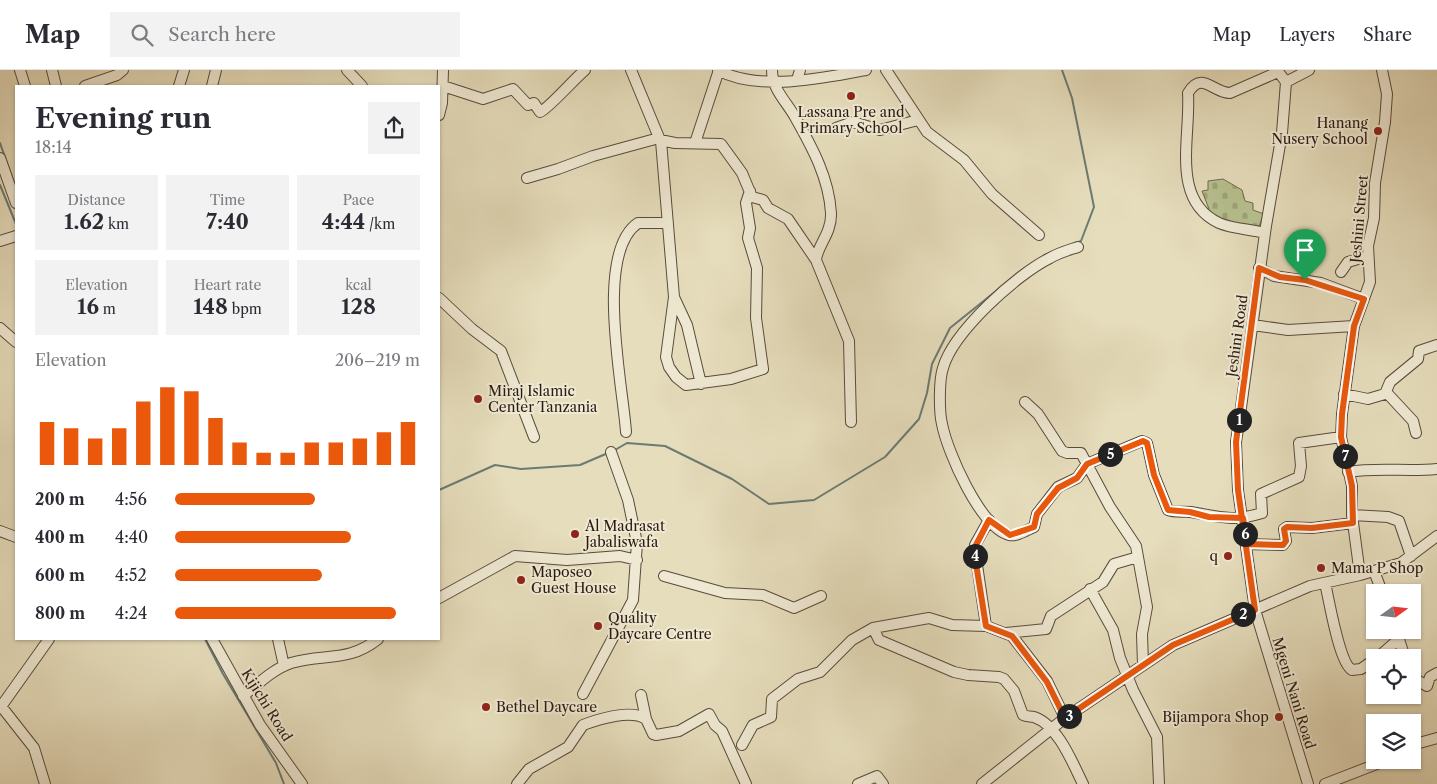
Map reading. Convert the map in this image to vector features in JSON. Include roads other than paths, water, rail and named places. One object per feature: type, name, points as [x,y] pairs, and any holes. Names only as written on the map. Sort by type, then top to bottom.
[{"type":"street","points":[[20,70],[25,85]]},
{"type":"street","points":[[52,70],[56,85]]},
{"type":"street","points":[[88,85],[117,75],[123,70]]},
{"type":"street","points":[[179,85],[184,70]]},
{"type":"street","points":[[212,85],[216,70]]},
{"type":"street","points":[[347,70],[361,85]]},
{"type":"street","points":[[440,108],[444,70]]},
{"type":"street","points":[[443,86],[483,98],[513,89],[528,105],[534,104],[542,112],[585,70]]},
{"type":"street","points":[[631,70],[660,139],[674,298],[666,353],[667,361],[676,377],[689,386],[761,372],[763,369],[756,318],[758,273],[748,238],[750,228],[746,203],[750,191]]},
{"type":"street","points":[[694,143],[719,70],[746,78],[772,82],[799,75],[866,70]]},
{"type":"street","points":[[772,70],[772,82],[795,117],[826,180],[831,223],[816,260]]},
{"type":"street","points":[[886,70],[918,120],[932,137],[964,160],[992,194],[1038,235]]},
{"type":"street","points":[[1264,233],[1221,224],[1201,210],[1191,196],[1186,178],[1188,93],[1193,86],[1203,83],[1230,93],[1278,71],[1286,82],[1309,70]]},
{"type":"street","name":"Jeshini Street","points":[[1360,575],[1352,519],[1352,486],[1341,437],[1344,394],[1354,326],[1370,282],[1368,256],[1374,218],[1375,184],[1385,122],[1387,94],[1382,70]]},
{"type":"street","name":"Jeshini Road","points":[[1255,610],[1238,490],[1236,442],[1264,233],[1282,134],[1286,82]]},
{"type":"street","points":[[836,128],[853,122],[880,130],[918,120]]},
{"type":"street","points":[[527,178],[593,156],[660,139],[721,144],[742,173],[752,197],[763,200],[768,208],[786,217],[816,260],[849,341],[851,422]]},
{"type":"street","points":[[0,158],[15,200]]},
{"type":"street","points":[[626,432],[618,378],[614,305],[621,248],[627,234],[638,223],[668,223]]},
{"type":"street","points":[[0,241],[15,236]]},
{"type":"street","points":[[1078,247],[1050,258],[1030,270],[1006,290],[967,328],[958,339],[943,366],[941,418],[946,442],[976,505],[989,520],[1010,535],[1034,527],[1037,514],[1058,488],[1077,478],[1087,464],[1098,458],[1145,441],[1168,510],[1190,512],[1209,517],[1243,518],[1262,513],[1261,494],[1300,476],[1298,444],[1341,437]]},
{"type":"street","points":[[1341,272],[1348,262],[1368,256]]},
{"type":"street","points":[[1259,268],[1274,276],[1321,283],[1364,299]]},
{"type":"street","points":[[674,298],[687,325],[701,384]]},
{"type":"street","points":[[440,299],[472,329],[501,351],[507,361],[534,437]]},
{"type":"street","points":[[1253,325],[1288,330],[1354,326]]},
{"type":"street","points":[[0,328],[15,341]]},
{"type":"street","points":[[1344,394],[1368,399],[1383,395],[1390,382],[1418,359],[1420,351],[1437,346]]},
{"type":"street","points":[[1386,392],[1413,421],[1416,433]]},
{"type":"street","points":[[1025,402],[1038,414],[1062,451],[1081,453],[1110,507],[1136,544],[1147,607],[1142,634],[1143,665]]},
{"type":"street","points":[[583,694],[633,600],[637,543],[628,500],[611,452]]},
{"type":"street","points":[[1348,472],[1361,470],[1406,472],[1437,469]]},
{"type":"street","points":[[1247,544],[1283,545],[1286,541],[1284,529],[1287,527],[1312,528],[1352,519],[1388,517],[1399,520],[1405,533],[1411,556]]},
{"type":"street","points":[[986,626],[974,551],[989,520]]},
{"type":"street","points":[[0,531],[15,537]]},
{"type":"street","points":[[982,784],[994,779],[1065,718],[1173,645],[1255,610],[1278,598],[1325,583],[1401,563],[1437,536]]},
{"type":"street","points":[[440,597],[516,556],[568,560],[620,556],[637,560]]},
{"type":"street","points":[[742,745],[753,726],[770,717],[772,699],[798,679],[820,672],[852,640],[873,628],[929,618],[952,626],[986,626],[1006,633],[1046,628],[1051,616],[1103,582],[1114,564],[1138,557]]},
{"type":"street","points":[[1374,571],[1379,584]]},
{"type":"street","points":[[664,576],[725,593],[763,595],[794,608],[821,596]]},
{"type":"street","points":[[1325,583],[1332,617],[1346,666],[1352,670],[1361,669],[1366,665]]},
{"type":"street","points":[[1090,589],[1113,630],[1139,703],[1158,737],[1159,784]]},
{"type":"street","name":"Mgeni Nani Road","points":[[1255,610],[1308,784]]},
{"type":"street","points":[[873,628],[879,640],[899,647],[913,656],[965,675],[1004,679],[1014,691],[1023,715],[1036,718],[1051,730],[1066,749],[1083,784]]},
{"type":"street","points":[[1006,633],[1038,668],[1055,695],[1065,718]]},
{"type":"street","points":[[1384,649],[1393,639]]},
{"type":"street","points":[[46,784],[34,748],[1,707],[48,640]]},
{"type":"street","name":"Kijichi Road","points":[[213,640],[243,696],[302,784]]},
{"type":"street","points":[[278,640],[284,666]]},
{"type":"street","points":[[243,696],[284,666],[318,658],[359,652],[377,640]]},
{"type":"street","points":[[1421,683],[1426,686],[1430,677],[1437,673]]},
{"type":"street","points":[[641,695],[646,719],[653,734],[659,736],[678,731],[709,714],[715,725],[722,731],[746,784]]},
{"type":"street","points":[[517,784],[529,769],[568,747],[583,725],[625,715],[641,716],[646,719]]},
{"type":"street","points":[[1421,742],[1437,738]]},
{"type":"street","points":[[1325,784],[1366,768]]},
{"type":"street","points":[[858,784],[877,776],[883,784]]},
{"type":"waterway","points":[[1062,70],[1072,98],[1094,207],[1081,241],[1076,243]]},
{"type":"waterway","points":[[0,143],[15,185]]},
{"type":"waterway","points":[[0,185],[15,222]]},
{"type":"waterway","points":[[615,450],[627,443],[665,446],[732,479],[769,504],[814,500],[885,457],[919,419],[927,393],[932,364],[950,328],[1001,287]]},
{"type":"waterway","points":[[440,490],[495,465],[521,469],[580,465],[608,453]]},
{"type":"waterway","points":[[206,640],[223,674],[276,763],[284,784]]},
{"type":"place","name":"Lassana Pre and Primary School","points":[[851,96]]},
{"type":"place","name":"Hanang Nusery School","points":[[1378,131]]},
{"type":"place","name":"Miraj Islamic Center Tanzania","points":[[478,399]]},
{"type":"place","name":"Al Madrasat Jabaliswafa","points":[[575,534]]},
{"type":"place","name":"q","points":[[1228,556]]},
{"type":"place","name":"Mama P Shop","points":[[1321,568]]},
{"type":"place","name":"Maposeo Guest House","points":[[521,580]]},
{"type":"place","name":"Quality Daycare Centre","points":[[598,626]]},
{"type":"place","name":"Bethel Daycare","points":[[486,707]]},
{"type":"place","name":"Bijampora Shop","points":[[1279,717]]}]
